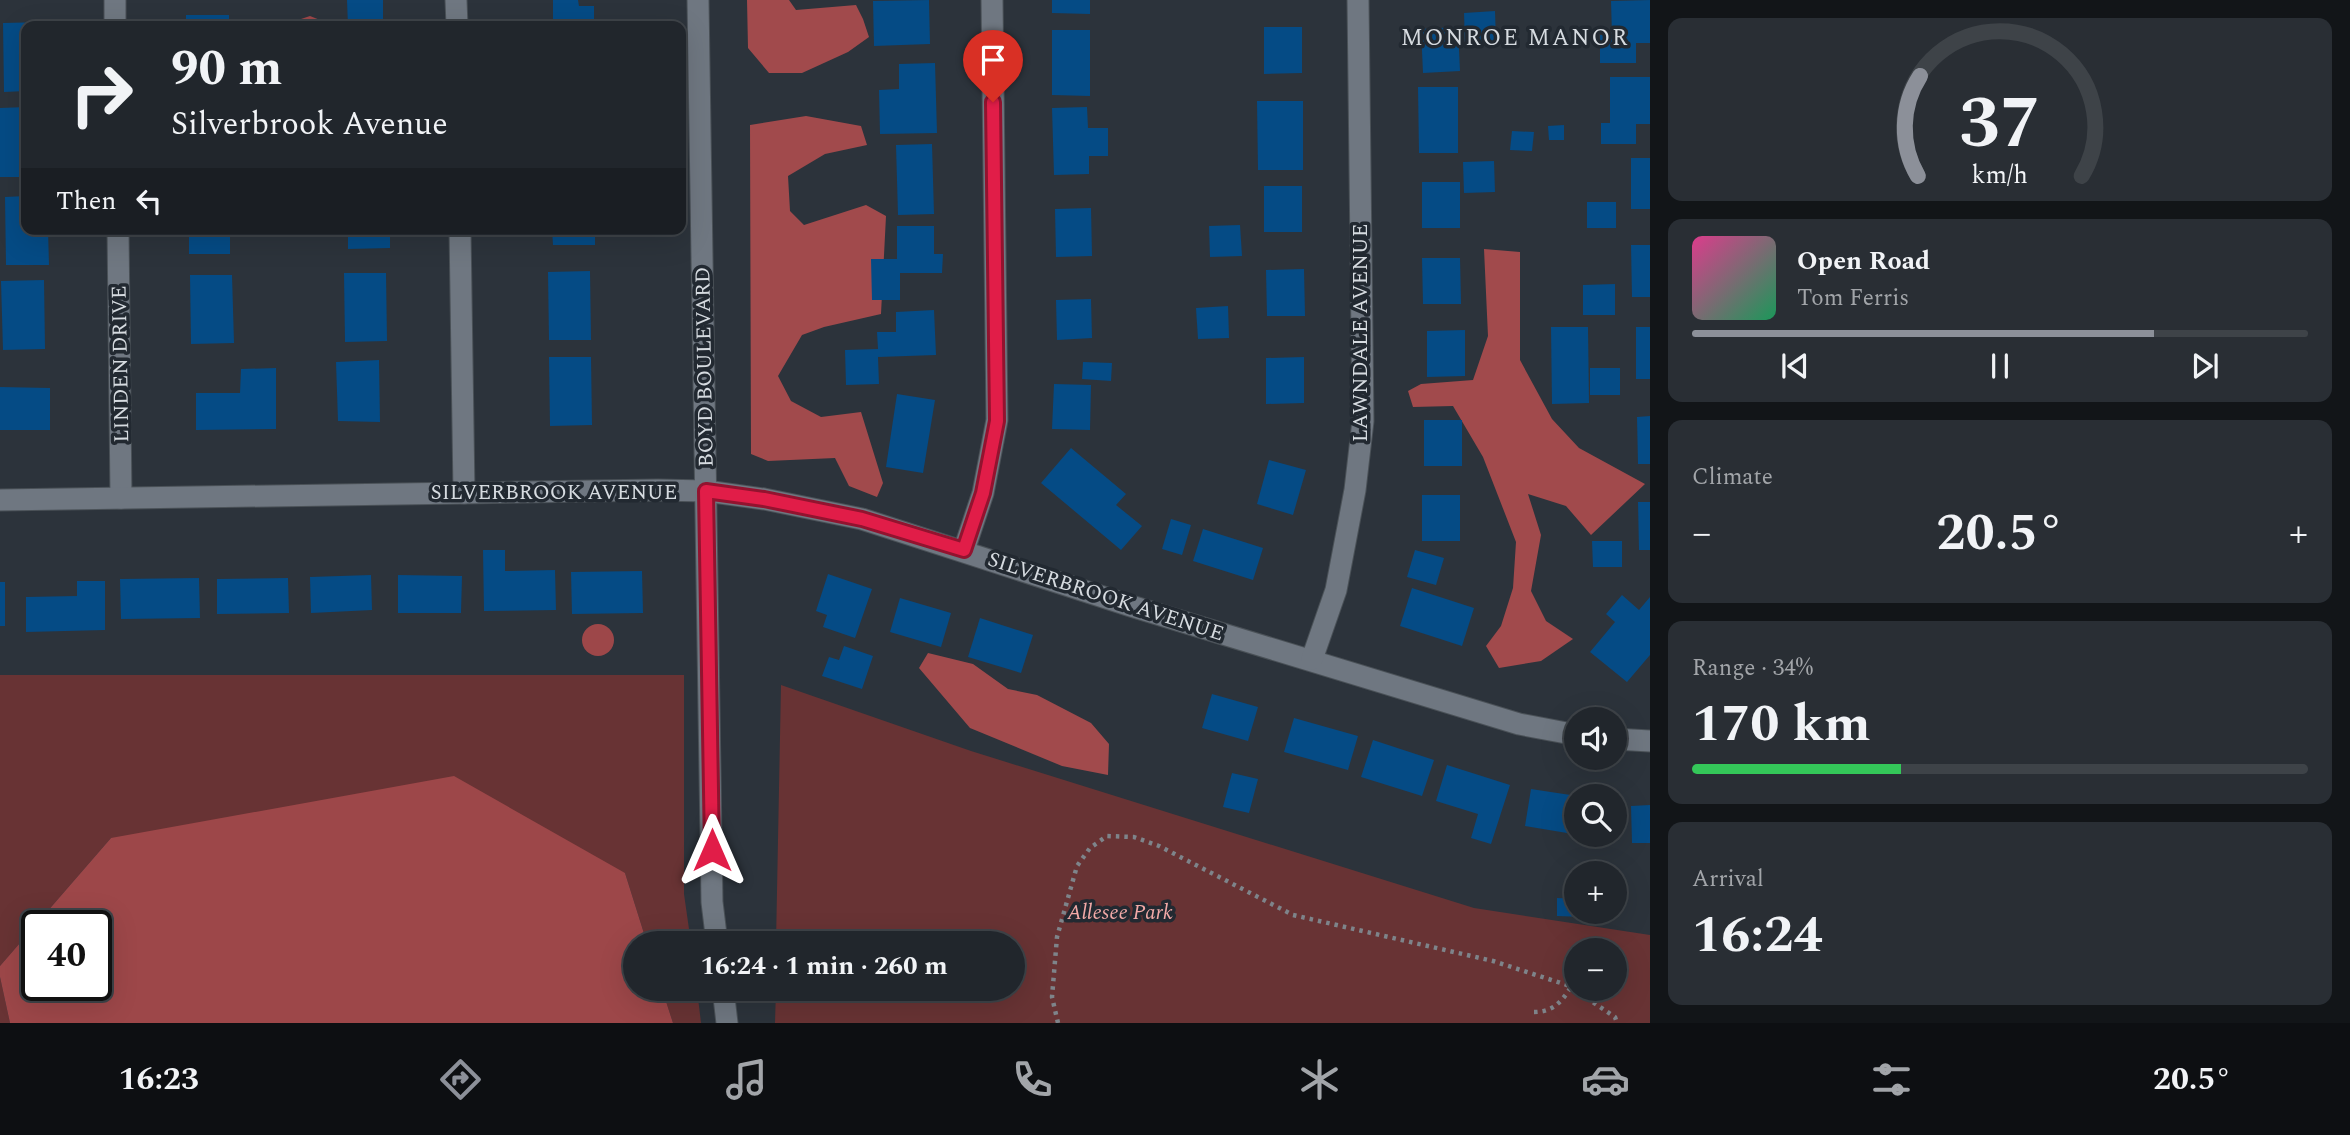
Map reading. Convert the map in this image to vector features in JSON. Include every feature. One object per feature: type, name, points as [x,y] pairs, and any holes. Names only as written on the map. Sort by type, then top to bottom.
[{"type":"street","points":[[115,0],[115,21]]},
{"type":"street","points":[[456,0],[457,21]]},
{"type":"street","name":"BOYD BOULEVARD","points":[[698,0],[712,902],[716,931]]},
{"type":"street","points":[[964,550],[983,493],[997,421],[992,0]]},
{"type":"street","name":"LAWNDALE AVENUE","points":[[1311,659],[1336,590],[1355,490],[1363,421],[1359,0]]},
{"type":"street","name":"LINDEN DRIVE","points":[[118,235],[121,498]]},
{"type":"street","points":[[460,235],[464,492]]},
{"type":"street","name":"SILVERBROOK AVENUE","points":[[0,500],[706,491],[764,499],[862,519],[1131,606],[1519,724],[1564,733]]},
{"type":"street","points":[[1627,740],[1650,741]]},
{"type":"street","points":[[724,1001],[727,1023]]},
{"type":"path","points":[[1058,1023],[1052,997],[1057,937],[1077,866],[1090,848],[1107,836],[1134,837],[1159,846],[1293,915],[1493,961],[1564,985]]},
{"type":"path","points":[[1534,1012],[1545,1012],[1564,998]]},
{"type":"path","points":[[1592,1001],[1615,1017],[1617,1023]]},
{"type":"green space","points":[[0,675],[684,675],[684,894],[689,931],[643,931],[625,873],[111,838],[49,910],[21,910],[21,942],[0,966]]},
{"type":"green space","name":"Allesee Park","points":[[781,685],[971,751],[1474,908],[1564,922],[1564,924],[1650,935],[1650,1023],[775,1023],[776,1001],[1025,1001],[1025,931],[776,931]]},
{"type":"green space","points":[[0,977],[10,1023],[0,1023]]},
{"type":"green space","points":[[666,1001],[698,1001],[701,1023],[673,1023]]},
{"type":"shaded area","points":[[747,0],[789,0],[796,10],[856,5],[869,37],[848,52],[802,73],[769,73],[748,48]]},
{"type":"shaded area","points":[[310,16],[321,21],[299,21]]},
{"type":"shaded area","points":[[806,116],[861,126],[867,145],[825,154],[788,176],[790,211],[804,225],[866,205],[886,216],[881,314],[802,335],[778,376],[791,401],[821,417],[861,412],[883,483],[877,497],[849,486],[835,458],[768,461],[751,454],[750,125]]},
{"type":"shaded area","points":[[1484,249],[1520,252],[1520,360],[1552,419],[1579,448],[1645,484],[1591,535],[1566,506],[1528,494],[1541,535],[1531,591],[1546,621],[1573,639],[1541,661],[1499,668],[1486,646],[1501,626],[1513,588],[1516,542],[1483,457],[1453,406],[1413,407],[1408,391],[1421,384],[1473,380],[1488,336]]},
{"type":"shaded area","points":[[598,624],[609,629],[614,640],[609,651],[598,656],[587,651],[582,640],[587,629]]},
{"type":"shaded area","points":[[928,653],[973,664],[1008,689],[1037,695],[1091,723],[1109,744],[1108,775],[1062,766],[970,728],[919,668]]},
{"type":"shaded area","points":[[454,776],[625,873],[643,931],[623,931],[623,1001],[666,1001],[673,1023],[10,1023],[0,966],[21,942],[21,1001],[112,1001],[112,910],[49,910],[111,838]]},
{"type":"building","points":[[347,0],[383,0],[383,21],[348,21]]},
{"type":"building","points":[[553,0],[578,0],[579,6],[594,6],[594,21],[553,21]]},
{"type":"building","points":[[929,0],[930,44],[874,46],[873,1]]},
{"type":"building","points":[[1052,0],[1090,0],[1090,14],[1052,13]]},
{"type":"building","points":[[1650,0],[1650,43],[1636,43],[1636,63],[1600,63],[1600,35],[1612,35],[1611,1]]},
{"type":"building","points":[[1495,11],[1496,42],[1465,43],[1464,13]]},
{"type":"building","points":[[186,15],[229,15],[229,21],[186,21]]},
{"type":"building","points":[[3,23],[21,23],[21,91],[4,92]]},
{"type":"building","points":[[1264,27],[1302,27],[1302,73],[1264,74]]},
{"type":"building","points":[[1458,27],[1460,71],[1423,73],[1421,29]]},
{"type":"building","points":[[1052,30],[1090,30],[1090,96],[1052,95]]},
{"type":"building","points":[[935,63],[937,133],[880,134],[879,90],[899,89],[899,64]]},
{"type":"building","points":[[1610,77],[1650,77],[1650,124],[1636,124],[1636,144],[1601,144],[1601,123],[1610,123]]},
{"type":"building","points":[[1418,87],[1458,87],[1458,153],[1419,153]]},
{"type":"building","points":[[1257,101],[1303,101],[1303,170],[1258,170]]},
{"type":"building","points":[[21,107],[21,177],[0,177],[0,108]]},
{"type":"building","points":[[1087,107],[1088,128],[1108,128],[1108,156],[1089,156],[1089,174],[1054,175],[1052,108]]},
{"type":"building","points":[[1564,125],[1564,140],[1549,140],[1548,126]]},
{"type":"building","points":[[1512,131],[1534,132],[1532,151],[1510,150]]},
{"type":"building","points":[[932,144],[934,214],[898,215],[896,145]]},
{"type":"building","points":[[1631,158],[1650,158],[1650,209],[1631,209]]},
{"type":"building","points":[[1494,161],[1495,192],[1464,193],[1463,162]]},
{"type":"building","points":[[1422,182],[1460,182],[1460,228],[1422,228]]},
{"type":"building","points":[[1264,186],[1302,186],[1302,232],[1264,232]]},
{"type":"building","points":[[21,196],[21,235],[48,235],[49,265],[6,265],[5,197]]},
{"type":"building","points":[[1587,202],[1616,202],[1616,228],[1587,228]]},
{"type":"building","points":[[1091,208],[1092,256],[1056,257],[1055,209]]},
{"type":"building","points":[[1240,225],[1242,256],[1210,257],[1209,226]]},
{"type":"building","points":[[897,226],[934,226],[934,254],[943,254],[942,273],[900,273],[900,300],[872,300],[871,259],[897,259]]},
{"type":"building","points":[[189,235],[230,235],[230,254],[189,254]]},
{"type":"building","points":[[348,235],[390,235],[390,248],[348,249]]},
{"type":"building","points":[[552,235],[595,235],[595,245],[553,245]]},
{"type":"building","points":[[1631,245],[1650,245],[1650,297],[1632,297]]},
{"type":"building","points":[[1422,258],[1460,258],[1461,304],[1423,304]]},
{"type":"building","points":[[1304,269],[1305,316],[1267,316],[1266,270]]},
{"type":"building","points":[[590,271],[591,340],[549,340],[548,272]]},
{"type":"building","points":[[344,273],[386,273],[387,341],[345,342]]},
{"type":"building","points":[[190,275],[232,275],[234,343],[191,344]]},
{"type":"building","points":[[44,280],[45,349],[3,350],[1,281]]},
{"type":"building","points":[[1615,284],[1615,315],[1583,315],[1583,285]]},
{"type":"building","points":[[1091,299],[1092,338],[1057,340],[1056,300]]},
{"type":"building","points":[[1228,306],[1229,338],[1198,339],[1196,308]]},
{"type":"building","points":[[934,310],[936,355],[878,357],[879,384],[846,385],[845,350],[878,349],[877,332],[896,332],[896,312]]},
{"type":"building","points":[[1551,327],[1588,327],[1589,403],[1552,404]]},
{"type":"building","points":[[1636,327],[1650,327],[1650,379],[1636,379]]},
{"type":"building","points":[[1465,330],[1465,376],[1427,377],[1427,331]]},
{"type":"building","points":[[549,357],[591,357],[592,425],[550,426]]},
{"type":"building","points":[[1304,357],[1304,403],[1266,404],[1266,358]]},
{"type":"building","points":[[379,360],[380,422],[338,421],[336,362]]},
{"type":"building","points":[[1083,362],[1112,363],[1111,381],[1082,379]]},
{"type":"building","points":[[276,368],[276,429],[196,430],[196,393],[240,393],[241,369]]},
{"type":"building","points":[[1590,368],[1620,368],[1620,395],[1590,395]]},
{"type":"building","points":[[1054,384],[1091,385],[1090,430],[1052,429]]},
{"type":"building","points":[[0,387],[50,388],[50,430],[0,430]]},
{"type":"building","points":[[897,394],[935,400],[923,473],[886,467]]},
{"type":"building","points":[[1650,416],[1650,464],[1638,464],[1637,417]]},
{"type":"building","points":[[1424,420],[1462,420],[1462,466],[1424,466]]},
{"type":"building","points":[[1071,448],[1126,494],[1116,505],[1142,526],[1121,550],[1041,483]]},
{"type":"building","points":[[1269,460],[1306,470],[1293,515],[1257,504]]},
{"type":"building","points":[[1422,495],[1460,495],[1460,541],[1422,541]]},
{"type":"building","points":[[1638,502],[1650,502],[1650,550],[1639,550]]},
{"type":"building","points":[[1171,519],[1191,525],[1182,555],[1162,549]]},
{"type":"building","points":[[1203,529],[1263,548],[1253,580],[1193,561]]},
{"type":"building","points":[[1592,541],[1622,541],[1622,567],[1593,567]]},
{"type":"building","points":[[483,550],[505,550],[505,571],[555,570],[556,610],[484,611]]},
{"type":"building","points":[[1415,550],[1444,558],[1436,585],[1407,577]]},
{"type":"building","points":[[642,571],[643,613],[572,614],[571,572]]},
{"type":"building","points":[[828,574],[872,589],[855,638],[823,627],[827,615],[816,611]]},
{"type":"building","points":[[371,575],[372,610],[311,613],[310,577]]},
{"type":"building","points":[[398,575],[462,576],[461,613],[398,613]]},
{"type":"building","points":[[199,578],[200,618],[121,619],[120,579]]},
{"type":"building","points":[[288,578],[289,613],[217,614],[217,579]]},
{"type":"building","points":[[77,581],[105,581],[105,630],[26,632],[26,597],[77,596]]},
{"type":"building","points":[[0,582],[5,582],[5,626],[0,626]]},
{"type":"building","points":[[1412,588],[1474,608],[1462,646],[1400,626]]},
{"type":"building","points":[[1622,595],[1639,610],[1650,597],[1650,655],[1627,682],[1590,652],[1615,622],[1606,614]]},
{"type":"building","points":[[900,598],[951,613],[941,647],[890,632]]},
{"type":"building","points":[[980,618],[1033,635],[1021,673],[968,657]]},
{"type":"building","points":[[844,646],[873,656],[862,689],[822,676],[829,657],[839,660]]},
{"type":"building","points":[[1212,694],[1258,707],[1248,741],[1202,728]]},
{"type":"building","points":[[1294,718],[1358,736],[1348,770],[1284,752]]},
{"type":"building","points":[[1373,740],[1434,760],[1422,796],[1361,777]]},
{"type":"building","points":[[1447,765],[1510,785],[1491,844],[1471,838],[1478,814],[1436,801]]},
{"type":"building","points":[[1232,773],[1258,779],[1249,813],[1223,807]]},
{"type":"building","points":[[1531,789],[1564,794],[1564,832],[1525,826]]},
{"type":"building","points":[[1650,805],[1650,843],[1632,843],[1631,806]]},
{"type":"building","points":[[1557,898],[1564,898],[1564,916],[1557,916]]},
{"type":"district","name":"MONROE MANOR","points":[[1515,37]]},
{"type":"route","points":[[712,850],[706,491],[764,499],[862,519],[964,550],[983,493],[997,421],[993,102]]}]
